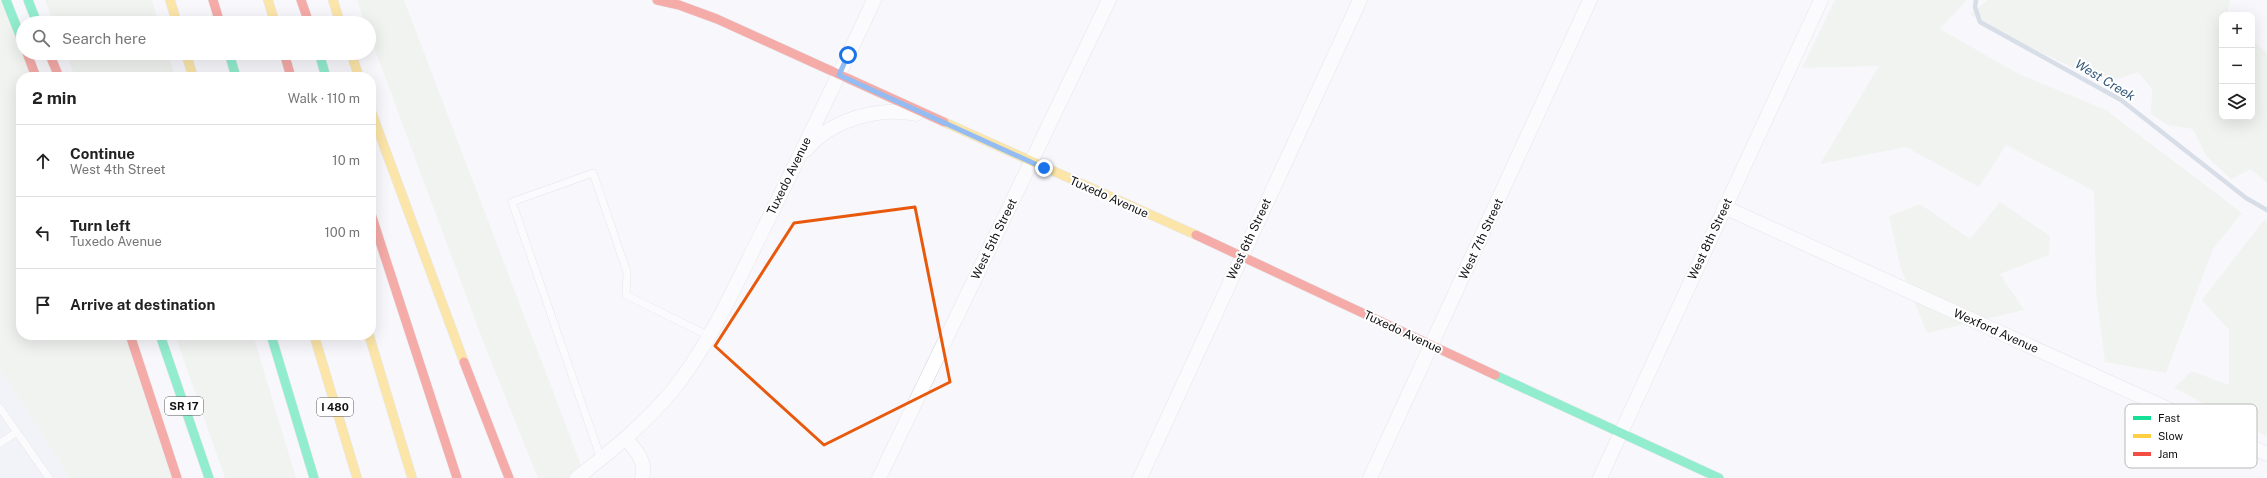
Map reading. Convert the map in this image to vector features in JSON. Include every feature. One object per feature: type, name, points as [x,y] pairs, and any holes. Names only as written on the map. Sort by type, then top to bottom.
[{"type":"main road","points":[[6,0],[16,25]]},
{"type":"main road","points":[[28,0],[34,16]]},
{"type":"main road","points":[[170,0],[175,16]]},
{"type":"main road","points":[[213,0],[218,16]]},
{"type":"main road","points":[[268,0],[273,16]]},
{"type":"main road","points":[[301,0],[307,16]]},
{"type":"main road","points":[[333,0],[338,16]]},
{"type":"main road","points":[[657,0],[679,5],[717,19],[839,75]]},
{"type":"main road","points":[[30,60],[34,72]]},
{"type":"main road","points":[[52,60],[57,72]]},
{"type":"main road","points":[[188,60],[192,72]]},
{"type":"main road","points":[[231,60],[235,72]]},
{"type":"main road","points":[[286,60],[290,72]]},
{"type":"main road","points":[[321,60],[325,72]]},
{"type":"main road","points":[[353,60],[357,72]]},
{"type":"main road","name":"Tuxedo Avenue","points":[[839,75],[1241,255],[1431,345],[1719,478]]},
{"type":"main road","points":[[376,125],[437,291],[509,478]]},
{"type":"main road","points":[[376,229],[457,478]]},
{"type":"main road","name":"SR 17","points":[[132,340],[177,478]]},
{"type":"main road","name":"SR 17","points":[[162,340],[208,478]]},
{"type":"main road","points":[[273,340],[314,478]]},
{"type":"main road","name":"I 480","points":[[316,340],[357,478]]},
{"type":"main road","points":[[371,340],[412,478]]},
{"type":"street","points":[[839,75],[874,0]]},
{"type":"street","name":"West 5th Street","points":[[879,478],[1109,0]]},
{"type":"street","name":"West 6th Street","points":[[1140,478],[1241,255],[1360,0]]},
{"type":"street","name":"West 7th Street","points":[[1370,478],[1590,0]]},
{"type":"street","name":"West 8th Street","points":[[1600,478],[1821,0]]},
{"type":"street","name":"Tuxedo Avenue","points":[[577,478],[626,439],[673,389],[709,336],[839,75]]},
{"type":"street","points":[[795,165],[811,143],[832,129],[859,117],[883,111],[911,113],[933,118]]},
{"type":"street","name":"Wexford Avenue","points":[[1724,207],[2157,404]]},
{"type":"street","points":[[626,439],[642,459],[644,472],[642,478]]},
{"type":"street","name":"Wexford Avenue","points":[[2257,449],[2267,454]]},
{"type":"lane","points":[[601,459],[512,202],[593,173],[627,272],[626,295],[709,336]]},
{"type":"lane","points":[[0,408],[49,478]]},
{"type":"lane","points":[[0,443],[17,432]]},
{"type":"highlighted area","points":[[915,207],[950,382],[824,445],[715,346],[794,223]]},
{"type":"shaded area","points":[[0,0],[16,34],[16,60],[28,60],[34,72],[16,72],[16,340],[132,340],[177,478],[70,478],[0,370]]},
{"type":"shaded area","points":[[45,0],[152,0],[157,16],[51,16]]},
{"type":"shaded area","points":[[357,0],[404,0],[586,478],[538,478],[484,344],[376,53],[376,16],[363,16]]},
{"type":"shaded area","points":[[1835,0],[1967,0],[1940,29],[2019,74],[2106,110],[2242,213],[2213,249],[2166,373],[2105,362],[2096,291],[2094,191],[2006,145],[1979,187],[1906,147],[1820,164],[1879,66],[1802,68]]},
{"type":"shaded area","points":[[1988,0],[2230,0],[2228,12],[2219,12],[2219,120],[2255,120],[2255,43],[2267,53],[2267,183],[2251,169],[2231,179],[2206,156],[2193,129],[2168,125],[2151,114],[2152,89],[2138,72],[2106,83],[2007,37],[1970,14]]},
{"type":"shaded area","points":[[69,60],[170,60],[174,72],[73,72]]},
{"type":"shaded area","points":[[2000,202],[2050,236],[2049,255],[2000,274],[2024,310],[1927,333],[1901,269],[1889,216],[1920,204],[1970,239]]},
{"type":"shaded area","points":[[2264,220],[2267,222],[2267,436],[2257,431],[2257,404],[2204,404],[2174,388],[2192,371],[2229,385],[2229,330],[2202,300]]},
{"type":"shaded area","points":[[177,340],[255,340],[296,478],[225,478]]},
{"type":"shaded area","points":[[0,370],[70,478],[0,478]]},
{"type":"waterway","name":"West Creek","points":[[1976,0],[1975,7],[1980,22],[2121,100],[2246,198],[2267,210]]},
{"type":"traffic: fast","points":[[6,0],[16,25]]},
{"type":"traffic: fast","points":[[28,0],[34,16]]},
{"type":"traffic: fast","points":[[231,60],[235,72]]},
{"type":"traffic: fast","points":[[321,60],[325,72]]},
{"type":"traffic: fast","points":[[162,340],[209,478]]},
{"type":"traffic: fast","points":[[273,340],[314,478]]},
{"type":"traffic: fast","points":[[1495,375],[1719,478]]},
{"type":"traffic: slow","points":[[170,0],[175,16]]},
{"type":"traffic: slow","points":[[268,0],[273,16]]},
{"type":"traffic: slow","points":[[333,0],[338,16]]},
{"type":"traffic: slow","points":[[188,60],[192,72]]},
{"type":"traffic: slow","points":[[353,60],[357,72]]},
{"type":"traffic: slow","points":[[944,122],[1196,235]]},
{"type":"traffic: slow","points":[[376,124],[464,362]]},
{"type":"traffic: slow","points":[[316,340],[357,478]]},
{"type":"traffic: slow","points":[[371,340],[412,478]]},
{"type":"traffic: jam","points":[[213,0],[218,16]]},
{"type":"traffic: jam","points":[[301,0],[307,16]]},
{"type":"traffic: jam","points":[[657,0],[679,5],[717,19],[944,122]]},
{"type":"traffic: jam","points":[[30,60],[34,72]]},
{"type":"traffic: jam","points":[[52,60],[57,72]]},
{"type":"traffic: jam","points":[[286,60],[290,72]]},
{"type":"traffic: jam","points":[[376,229],[457,478]]},
{"type":"traffic: jam","points":[[1196,235],[1495,375]]},
{"type":"traffic: jam","points":[[132,340],[177,478]]},
{"type":"traffic: jam","points":[[464,362],[509,478]]},
{"type":"route","points":[[848,55],[839,75],[1044,168]]}]
